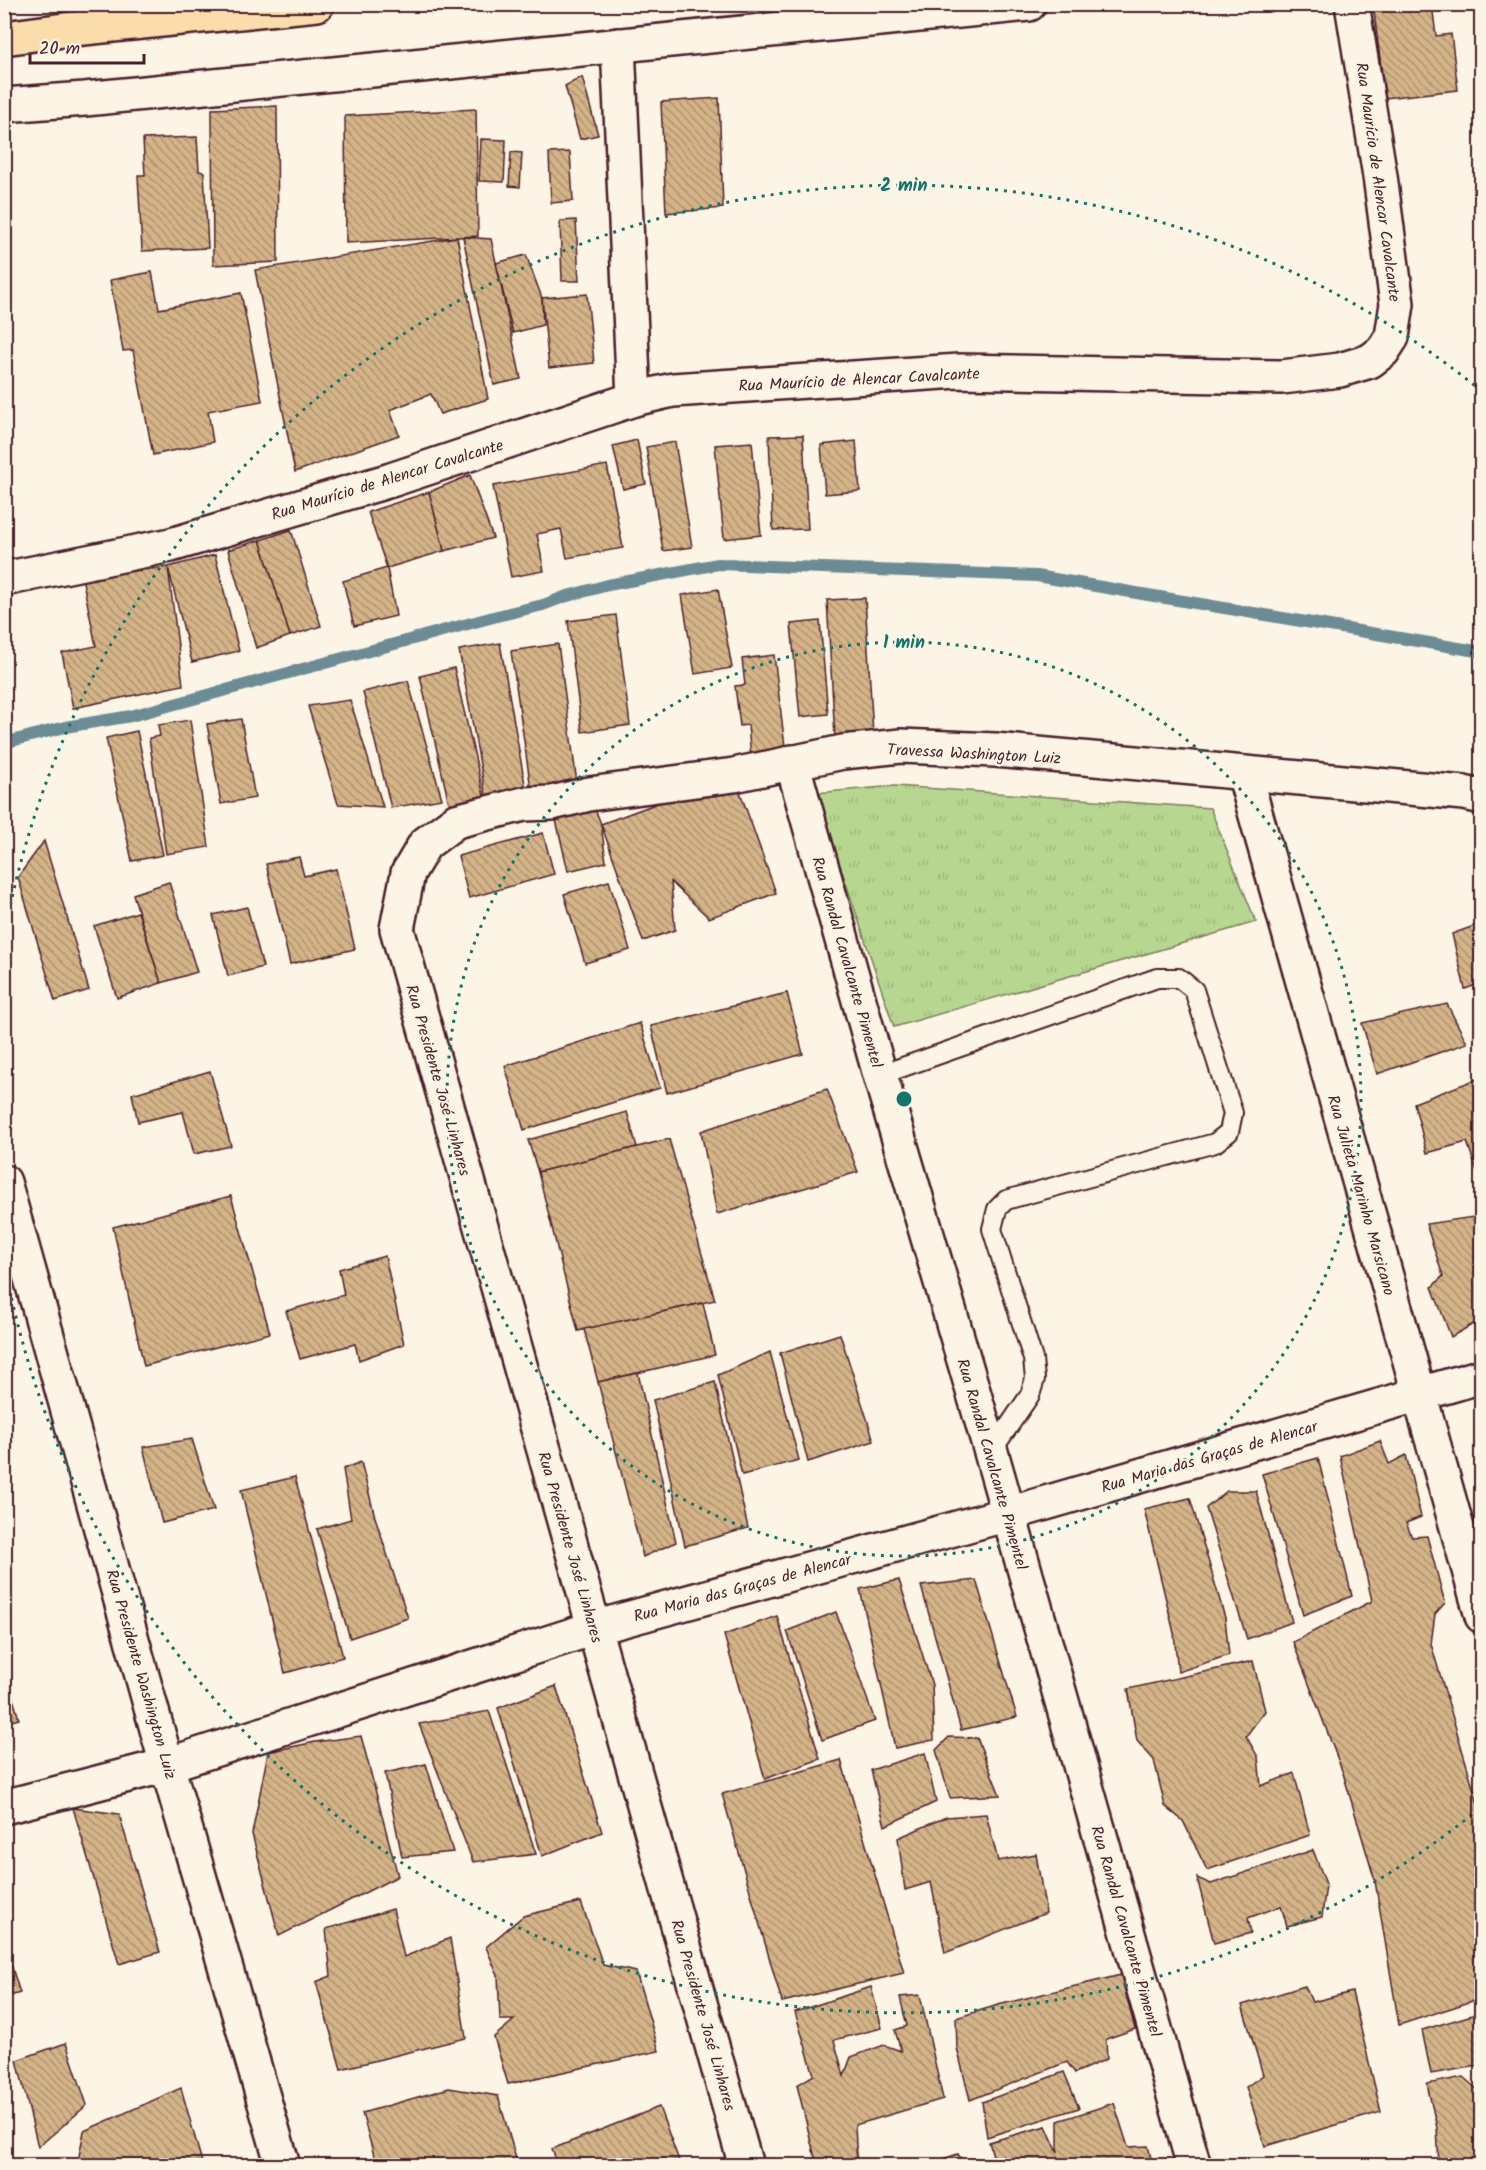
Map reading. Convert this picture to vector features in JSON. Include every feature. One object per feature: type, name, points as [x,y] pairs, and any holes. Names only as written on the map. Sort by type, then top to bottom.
[{"type":"highway","points":[[64,30],[95,4]]},
{"type":"highway","points":[[4,38],[317,4]]},
{"type":"street","points":[[4,105],[85,99],[1029,4]]},
{"type":"street","name":"Rua Maurício de Alencar Cavalcante","points":[[4,579],[171,545],[391,480],[634,399],[674,390],[959,371],[1282,377],[1340,370],[1370,361],[1383,351],[1392,337],[1397,304],[1380,176],[1352,4]]},
{"type":"street","points":[[618,45],[634,399]]},
{"type":"street","name":"Travessa Washington Luiz","points":[[397,929],[408,873],[425,844],[456,821],[524,804],[552,803],[589,794],[734,775],[843,752],[901,746],[995,750],[1482,797]]},
{"type":"street","name":"Rua Randal Cavalcante Pimentel","points":[[792,762],[1194,2166]]},
{"type":"street","name":"Rua Julieta Marinho Marsicano","points":[[1244,773],[1482,1616]]},
{"type":"street","name":"Rua Presidente José Linhares","points":[[397,929],[746,2166]]},
{"type":"street","name":"Rua Presidente Washington Luiz","points":[[4,1182],[167,1765],[283,2166]]},
{"type":"street","name":"Rua Maria das Graças de Alencar","points":[[4,1807],[167,1765],[594,1628],[1008,1514],[1482,1376]]},
{"type":"lane","points":[[880,1075],[1157,978],[1179,978],[1194,990],[1233,1113],[1229,1132],[1215,1143],[1006,1200],[997,1209],[992,1229],[1033,1359],[1035,1379],[1030,1395],[991,1452]]},
{"type":"green space","points":[[895,786],[1210,808],[1256,922],[894,1027],[816,793]]},
{"type":"building","points":[[1373,4],[1432,4],[1436,36],[1451,34],[1458,90],[1385,98]]},
{"type":"building","points":[[582,77],[598,135],[580,139],[565,86]]},
{"type":"building","points":[[719,98],[723,208],[666,213],[661,102]]},
{"type":"building","points":[[277,106],[278,262],[213,265],[212,109]]},
{"type":"building","points":[[476,109],[478,236],[346,243],[345,116]]},
{"type":"building","points":[[197,137],[199,171],[204,172],[208,248],[142,251],[138,175],[145,175],[143,139]]},
{"type":"building","points":[[481,139],[506,140],[504,182],[479,181]]},
{"type":"building","points":[[511,152],[522,153],[520,187],[509,186]]},
{"type":"building","points":[[570,152],[573,201],[551,203],[549,153]]},
{"type":"building","points":[[576,220],[579,281],[562,281],[560,221]]},
{"type":"building","points":[[457,237],[488,399],[440,414],[431,394],[390,410],[399,435],[295,472],[255,270]]},
{"type":"building","points":[[463,237],[491,239],[521,379],[494,385]]},
{"type":"building","points":[[526,255],[542,298],[543,325],[513,333],[496,263]]},
{"type":"building","points":[[152,272],[159,309],[241,293],[262,401],[208,411],[213,442],[153,455],[133,350],[123,351],[110,280]]},
{"type":"building","points":[[587,294],[594,363],[549,368],[542,298]]},
{"type":"building","points":[[803,435],[808,529],[773,530],[769,436]]},
{"type":"building","points":[[637,440],[646,484],[623,489],[613,446]]},
{"type":"building","points":[[856,441],[860,491],[825,494],[821,445]]},
{"type":"building","points":[[675,442],[692,547],[663,551],[646,447]]},
{"type":"building","points":[[752,442],[761,535],[724,539],[715,445]]},
{"type":"building","points":[[607,465],[623,548],[567,558],[561,529],[537,534],[544,571],[511,577],[493,486]]},
{"type":"building","points":[[470,475],[493,538],[444,551],[429,492]]},
{"type":"building","points":[[429,492],[444,551],[387,568],[368,512]]},
{"type":"building","points":[[291,530],[321,626],[290,636],[260,540]]},
{"type":"building","points":[[260,540],[290,636],[256,648],[228,550]]},
{"type":"building","points":[[215,555],[239,651],[192,662],[168,567]]},
{"type":"building","points":[[168,567],[183,685],[73,708],[62,653],[96,646],[82,577]]},
{"type":"building","points":[[387,568],[396,616],[354,626],[343,581]]},
{"type":"building","points":[[718,589],[732,668],[695,674],[682,595]]},
{"type":"building","points":[[865,598],[873,735],[835,738],[827,600]]},
{"type":"building","points":[[616,615],[630,725],[582,732],[568,621]]},
{"type":"building","points":[[820,621],[828,714],[800,717],[791,624]]},
{"type":"building","points":[[500,643],[526,790],[486,797],[459,650]]},
{"type":"building","points":[[558,644],[577,783],[531,789],[511,651]]},
{"type":"building","points":[[774,655],[786,755],[751,758],[748,725],[740,726],[735,686],[745,685],[742,659]]},
{"type":"building","points":[[454,668],[485,800],[450,808],[420,676]]},
{"type":"building","points":[[408,681],[442,799],[391,808],[363,692]]},
{"type":"building","points":[[350,700],[383,807],[338,804],[308,706]]},
{"type":"building","points":[[241,719],[255,798],[221,804],[207,724]]},
{"type":"building","points":[[190,720],[209,847],[166,854],[149,738],[160,736],[158,725]]},
{"type":"building","points":[[137,731],[163,855],[132,861],[106,738]]},
{"type":"building","points":[[734,775],[776,893],[709,918],[671,882],[675,930],[643,941],[601,824]]},
{"type":"building","points":[[589,794],[601,824],[606,862],[568,871],[552,803]]},
{"type":"building","points":[[543,833],[554,874],[469,898],[458,856]]},
{"type":"building","points":[[44,841],[89,990],[55,1001],[18,877]]},
{"type":"building","points":[[299,857],[304,876],[336,869],[355,949],[290,964],[266,864]]},
{"type":"building","points":[[609,881],[630,950],[585,963],[564,894]]},
{"type":"building","points":[[169,882],[197,972],[161,983],[133,894]]},
{"type":"building","points":[[247,907],[263,967],[228,976],[213,915]]},
{"type":"building","points":[[138,912],[161,983],[117,998],[94,926]]},
{"type":"building","points":[[1482,923],[1482,983],[1465,989],[1452,934]]},
{"type":"building","points":[[787,993],[803,1054],[667,1093],[651,1026]]},
{"type":"building","points":[[1447,1004],[1467,1043],[1377,1074],[1362,1023]]},
{"type":"building","points":[[640,1023],[660,1088],[524,1130],[505,1066]]},
{"type":"building","points":[[210,1071],[231,1146],[194,1154],[183,1112],[138,1122],[132,1094]]},
{"type":"building","points":[[1482,1077],[1482,1185],[1467,1142],[1427,1153],[1414,1103]]},
{"type":"building","points":[[827,1089],[858,1172],[717,1214],[701,1131]]},
{"type":"building","points":[[627,1112],[637,1147],[538,1172],[528,1140]]},
{"type":"building","points":[[669,1139],[715,1300],[578,1331],[538,1172]]},
{"type":"building","points":[[231,1196],[270,1333],[144,1366],[113,1227]]},
{"type":"building","points":[[1480,1216],[1482,1222],[1482,1319],[1451,1337],[1432,1287],[1443,1276],[1426,1224]]},
{"type":"building","points":[[385,1256],[404,1344],[359,1360],[355,1344],[300,1359],[286,1311],[344,1295],[339,1269]]},
{"type":"building","points":[[703,1303],[715,1355],[598,1382],[584,1329]]},
{"type":"building","points":[[840,1334],[874,1441],[808,1462],[780,1353]]},
{"type":"building","points":[[770,1352],[799,1460],[742,1475],[718,1375]]},
{"type":"building","points":[[638,1373],[676,1542],[643,1557],[598,1382]]},
{"type":"building","points":[[715,1382],[748,1528],[685,1546],[653,1400]]},
{"type":"building","points":[[192,1439],[214,1510],[162,1523],[143,1447]]},
{"type":"building","points":[[1380,1441],[1389,1464],[1406,1455],[1421,1517],[1406,1523],[1412,1537],[1427,1536],[1445,1603],[1435,1614],[1431,1644],[1482,1817],[1482,1998],[1399,2025],[1375,1881],[1343,1773],[1293,1642],[1372,1601],[1340,1456]]},
{"type":"building","points":[[1318,1458],[1352,1596],[1303,1615],[1262,1474]]},
{"type":"building","points":[[361,1462],[375,1517],[408,1618],[350,1638],[317,1529],[351,1519],[343,1469]]},
{"type":"building","points":[[295,1477],[343,1657],[285,1673],[241,1490]]},
{"type":"building","points":[[1227,1491],[1256,1491],[1292,1622],[1247,1639],[1206,1508]]},
{"type":"building","points":[[1190,1498],[1225,1618],[1229,1655],[1178,1672],[1174,1633],[1144,1509]]},
{"type":"building","points":[[899,1580],[932,1685],[934,1740],[895,1748],[860,1589]]},
{"type":"building","points":[[976,1580],[1017,1717],[961,1730],[921,1586]]},
{"type":"building","points":[[836,1612],[875,1721],[822,1740],[787,1631]]},
{"type":"building","points":[[777,1616],[820,1759],[765,1779],[724,1635]]},
{"type":"building","points":[[1253,1661],[1265,1711],[1246,1736],[1258,1757],[1261,1786],[1294,1773],[1310,1835],[1207,1870],[1183,1821],[1165,1806],[1154,1760],[1137,1741],[1128,1689]]},
{"type":"building","points":[[4,1668],[19,1719],[4,1723]]},
{"type":"building","points":[[556,1686],[602,1832],[542,1856],[498,1708]]},
{"type":"building","points":[[489,1711],[536,1854],[473,1862],[419,1724]]},
{"type":"building","points":[[361,1736],[398,1876],[279,1936],[252,1834],[268,1752],[315,1742]]},
{"type":"building","points":[[949,1737],[977,1738],[1000,1795],[950,1798],[936,1750]]},
{"type":"building","points":[[925,1753],[936,1802],[885,1826],[871,1770]]},
{"type":"building","points":[[841,1760],[904,1973],[782,2002],[722,1794]]},
{"type":"building","points":[[426,1764],[453,1852],[402,1857],[385,1773]]},
{"type":"building","points":[[73,1808],[119,1814],[160,1952],[119,1964]]},
{"type":"building","points":[[986,1814],[998,1861],[1036,1854],[1046,1913],[945,1953],[931,1882],[905,1890],[898,1838],[946,1817]]},
{"type":"building","points":[[1313,1850],[1326,1884],[1322,1917],[1287,1926],[1281,1906],[1248,1918],[1251,1933],[1214,1943],[1197,1878],[1211,1884]]},
{"type":"building","points":[[581,1902],[603,1965],[636,1972],[659,2051],[508,2084],[494,2037],[514,2020],[500,2020],[498,1976],[486,1947],[523,1916]]},
{"type":"building","points":[[393,1909],[404,1957],[450,1938],[466,2038],[341,2069],[316,1982],[331,1976],[326,1929]]},
{"type":"building","points":[[4,1942],[20,1993],[4,1998]]},
{"type":"building","points":[[1121,1975],[1135,2029],[1106,2039],[1107,2059],[1075,2073],[1067,2062],[970,2100],[957,2048],[956,2018],[998,2005]]},
{"type":"building","points":[[1305,1986],[1312,2002],[1352,1992],[1381,2112],[1265,2146],[1246,2087],[1263,2075],[1242,2005]]},
{"type":"building","points":[[871,1987],[882,2028],[834,2040],[844,2076],[851,2057],[884,2045],[901,2051],[895,2030],[907,2026],[900,1997],[920,1995],[943,2099],[855,2125],[857,2166],[817,2166],[797,2085],[814,2075],[795,2012]]},
{"type":"building","points":[[1482,2012],[1482,2065],[1431,2074],[1422,2030]]},
{"type":"building","points":[[66,2043],[87,2105],[38,2147],[17,2060]]},
{"type":"building","points":[[1064,2072],[1079,2108],[987,2137],[982,2102]]},
{"type":"building","points":[[1463,2077],[1479,2091],[1482,2090],[1482,2163],[1472,2166],[1439,2166],[1437,2128],[1427,2084]]},
{"type":"building","points":[[181,2088],[203,2166],[77,2166],[84,2131]]},
{"type":"building","points":[[449,2088],[498,2096],[517,2162],[503,2166],[377,2166],[362,2113]]},
{"type":"building","points":[[1114,2103],[1128,2147],[1148,2146],[1153,2166],[996,2166],[989,2142],[1046,2126],[1058,2153],[1058,2121]]},
{"type":"building","points":[[659,2107],[681,2166],[558,2166],[552,2149]]},
{"type":"building","points":[[958,2154],[965,2166],[922,2166]]},
{"type":"waterway","points":[[4,743],[65,727],[131,716],[543,605],[608,585],[718,564],[1037,576],[1482,652]]}]
